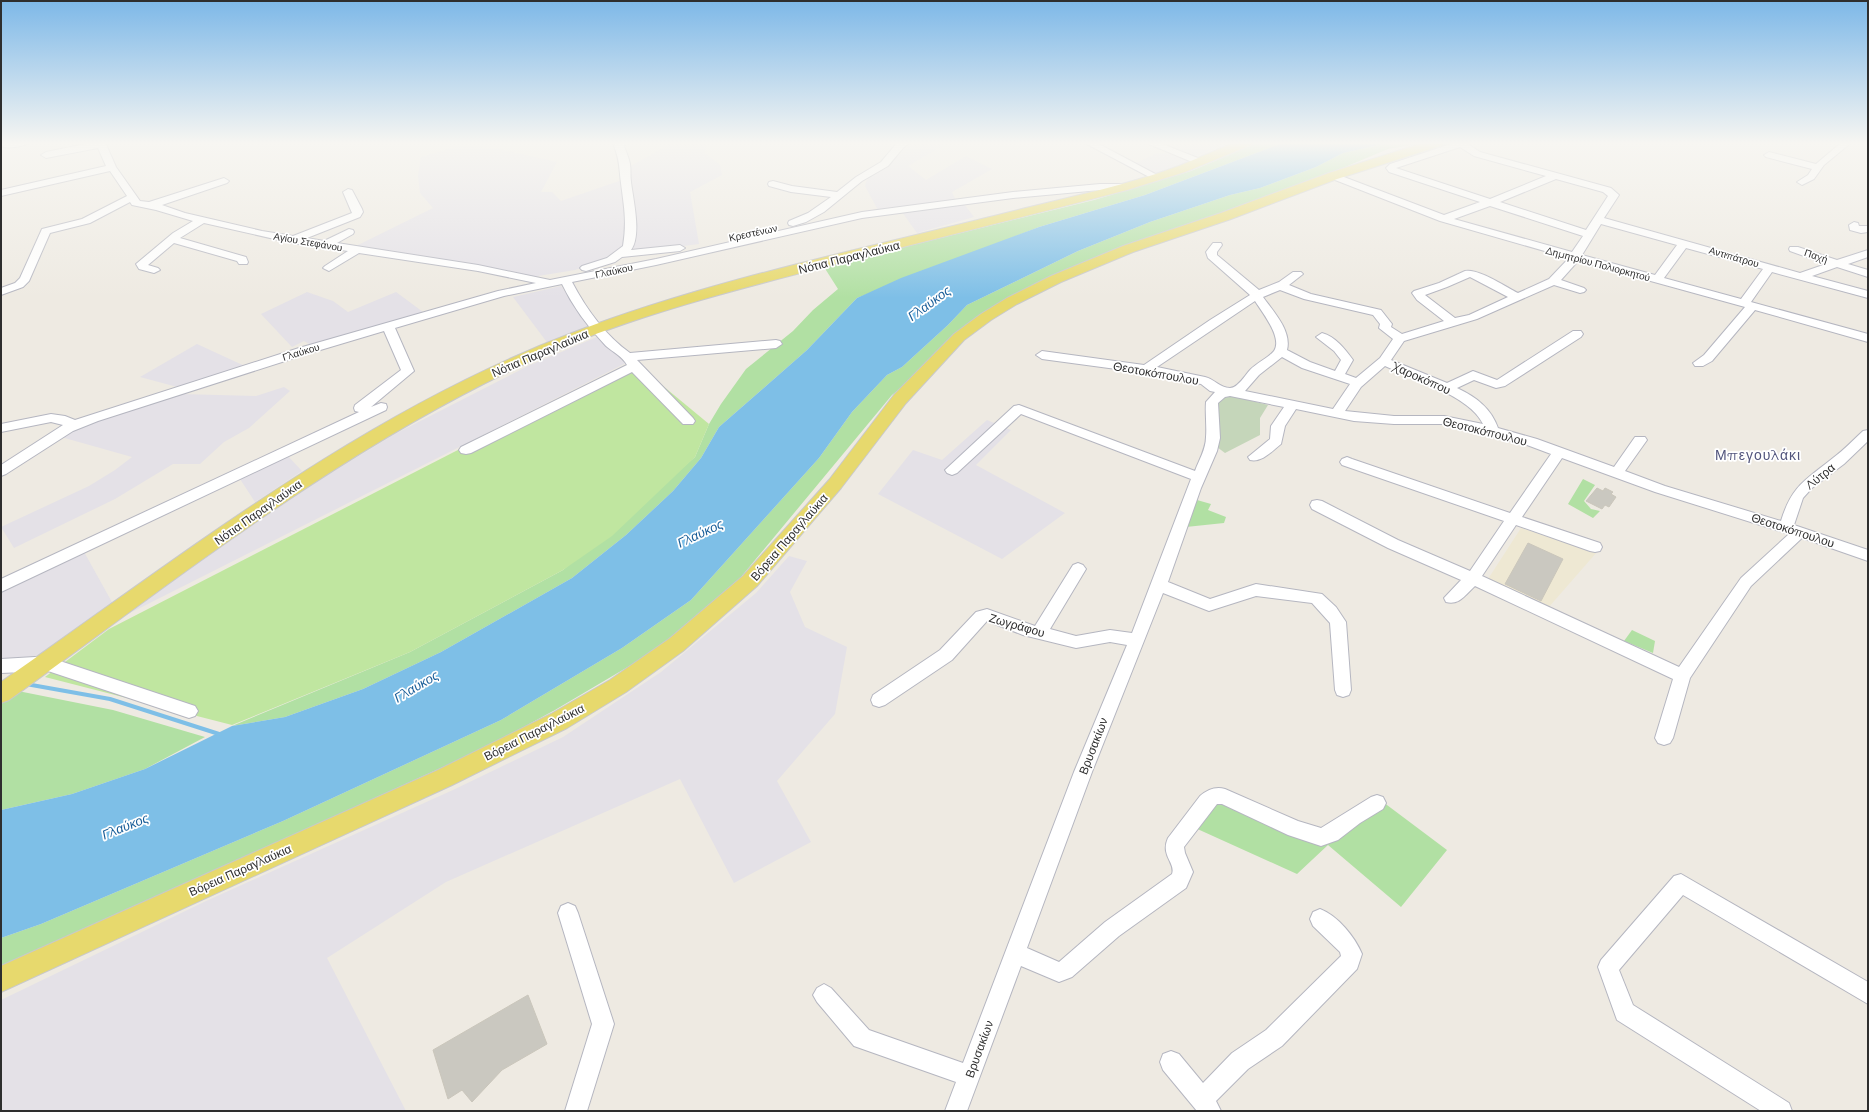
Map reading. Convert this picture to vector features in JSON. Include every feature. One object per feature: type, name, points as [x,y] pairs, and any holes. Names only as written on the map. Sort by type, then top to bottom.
[{"type":"main road","name":"Νότια Παραγλαύκια","points":[[5,692],[246,519],[313,473],[392,426],[469,385],[537,353],[597,329],[658,308],[755,280],[1096,194]]},
{"type":"main road","name":"Βόρεια Παραγλαύκια","points":[[1,979],[444,778],[559,722],[618,686],[676,645],[750,581],[835,484],[900,399],[959,337],[986,317],[1012,301],[1056,279],[1128,249],[1285,194]]},
{"type":"street","points":[[1,292],[19,285],[25,279],[45,232],[88,221],[131,198],[129,194]]},
{"type":"street","points":[[151,205],[185,194]]},
{"type":"street","points":[[292,240],[356,215],[358,209],[349,194]]},
{"type":"street","points":[[620,254],[628,248],[631,220],[628,194]]},
{"type":"street","points":[[831,194],[840,195]]},
{"type":"street","name":"Γλαύκου","points":[[1,471],[75,425],[303,351],[502,293],[656,262],[862,215],[1025,194]]},
{"type":"street","name":"Δημητρίου Πολιορκητού","points":[[1379,194],[1444,219],[1575,258],[1658,279],[1868,338]]},
{"type":"street","points":[[1467,194],[1590,235]]},
{"type":"street","points":[[1444,219],[1511,194]]},
{"type":"street","points":[[1384,361],[1400,338],[1453,322],[1473,318],[1517,297],[1539,289],[1553,281],[1575,258],[1614,195],[1613,194]]},
{"type":"street","name":"Κρεστένων","points":[[552,282],[561,276],[599,264],[620,254],[701,245],[789,225],[808,218],[840,195]]},
{"type":"street","name":"Αγίου Στεφάνου","points":[[131,198],[136,204],[151,205],[202,220],[292,240],[552,282]]},
{"type":"street","points":[[154,270],[143,267],[142,264],[172,239],[202,220]]},
{"type":"street","name":"Αντιπάτρου","points":[[1599,220],[1868,295]]},
{"type":"street","points":[[1854,225],[1854,228],[1857,230],[1868,229]]},
{"type":"street","points":[[324,245],[349,232]]},
{"type":"street","points":[[172,239],[242,259],[244,262]]},
{"type":"street","points":[[1658,279],[1684,243]]},
{"type":"street","points":[[1217,245],[1211,253],[1213,258],[1257,296],[1279,330],[1283,342],[1280,351],[1306,365],[1358,383]]},
{"type":"street","name":"Παχή","points":[[1794,249],[1868,274]]},
{"type":"street","points":[[329,268],[356,250]]},
{"type":"street","name":"Παχή","points":[[1801,276],[1868,253]]},
{"type":"street","points":[[1700,363],[1708,358],[1748,304],[1770,267]]},
{"type":"street","points":[[1453,322],[1421,298],[1418,295],[1419,292],[1443,285],[1468,273],[1517,297]]},
{"type":"street","points":[[502,293],[507,274]]},
{"type":"street","points":[[1146,369],[1207,326],[1257,296],[1289,280],[1296,274]]},
{"type":"street","points":[[565,280],[573,295],[597,329],[632,362],[688,421]]},
{"type":"street","points":[[1553,281],[1580,290]]},
{"type":"street","points":[[1278,285],[1308,297],[1377,312],[1386,324],[1385,328],[1400,338]]},
{"type":"street","points":[[360,408],[375,398],[408,371],[388,326]]},
{"type":"street","points":[[1446,389],[1473,375],[1496,384],[1502,383],[1576,334]]},
{"type":"street","points":[[1322,337],[1338,348],[1347,360],[1337,376]]},
{"type":"street","points":[[466,450],[632,362],[776,344]]},
{"type":"street","name":"Βρυσακίων","points":[[956,1111],[1082,772],[1159,585],[1198,477],[1212,443],[1212,402],[1219,395],[1232,393],[1239,390],[1256,372],[1280,351]]},
{"type":"street","name":"Θεοτοκόπουλου","points":[[1042,356],[1146,369],[1205,382],[1214,388],[1232,393],[1337,414],[1379,419],[1448,420],[1492,431],[1559,452],[1681,496],[1793,530],[1868,556]]},
{"type":"street","name":"Χαροκόπου","points":[[1337,414],[1343,400],[1358,383],[1375,366],[1384,361],[1446,389],[1476,406],[1489,423],[1492,431]]},
{"type":"street","points":[[1254,457],[1276,441],[1278,426],[1292,405]]},
{"type":"street","points":[[1,586],[276,455],[381,408]]},
{"type":"street","points":[[952,470],[1019,409],[1198,477]]},
{"type":"street","points":[[1,428],[52,418],[60,419],[75,425]]},
{"type":"street","name":"Λύτρα","points":[[1793,530],[1793,504],[1798,495],[1807,485],[1839,461],[1868,434]]},
{"type":"street","points":[[1617,473],[1640,440]]},
{"type":"street","points":[[1452,598],[1473,578],[1559,452]]},
{"type":"street","points":[[1347,462],[1595,548]]},
{"type":"street","points":[[1317,505],[1394,544],[1473,578],[1682,676]]},
{"type":"street","points":[[1664,738],[1682,676],[1746,582],[1793,530]]},
{"type":"street","points":[[1040,632],[1078,569]]},
{"type":"street","points":[[1159,585],[1209,605],[1256,590],[1316,598],[1338,622],[1343,690]]},
{"type":"street","name":"Ζωγράφου","points":[[879,700],[946,655],[982,616],[987,615],[1023,629],[1076,642],[1097,637],[1110,636],[1137,640]]},
{"type":"street","points":[[1,666],[36,670],[189,711]]},
{"type":"street","points":[[1015,953],[1059,972],[1065,970],[1112,929],[1179,881],[1182,878],[1184,870],[1174,852],[1175,844],[1206,802],[1213,797],[1219,795],[1225,797],[1295,829],[1321,837],[1331,834],[1353,817],[1377,803]]},
{"type":"street","points":[[1781,1111],[1625,1012],[1608,967],[1681,883],[1868,994]]},
{"type":"street","points":[[568,913],[603,1024],[576,1111]]},
{"type":"street","points":[[1171,1062],[1206,1105],[1240,1061],[1274,1038],[1350,962],[1352,954],[1347,945],[1320,919]]},
{"type":"street","points":[[824,995],[862,1038],[969,1076]]},
{"type":"shaded area","points":[[421,194],[554,194],[561,201],[582,194],[623,194],[627,242],[621,251],[590,265],[575,270],[532,277],[354,247],[433,208]]},
{"type":"shaded area","points":[[633,194],[690,194],[699,244],[629,253],[635,210]]},
{"type":"shaded area","points":[[869,194],[953,194],[956,201],[879,212]]},
{"type":"shaded area","points":[[964,204],[974,217],[917,233],[902,212]]},
{"type":"shaded area","points":[[561,286],[591,328],[549,345],[513,297]]},
{"type":"shaded area","points":[[307,292],[333,301],[348,312],[396,292],[423,312],[311,345],[304,341],[292,347],[261,314]]},
{"type":"shaded area","points":[[597,337],[626,363],[118,619],[267,512],[395,434],[528,366]]},
{"type":"shaded area","points":[[197,344],[247,367],[181,388],[140,377]]},
{"type":"shaded area","points":[[284,387],[290,391],[249,428],[224,442],[200,464],[173,464],[115,499],[14,548],[1,527],[89,486],[115,470],[132,457],[61,437],[81,426],[180,394],[256,396]]},
{"type":"shaded area","points":[[987,420],[1011,430],[976,465],[1065,513],[1002,559],[878,494],[913,450],[942,460]]},
{"type":"shaded area","points":[[285,453],[302,471],[255,502],[238,476]]},
{"type":"shaded area","points":[[1521,528],[1597,552],[1548,608],[1488,579]]},
{"type":"shaded area","points":[[83,550],[113,604],[33,659],[1,663],[1,589]]},
{"type":"shaded area","points":[[789,556],[807,561],[790,592],[805,627],[847,647],[835,714],[777,781],[811,842],[734,883],[680,779],[446,882],[327,958],[406,1111],[1,1111],[1,1000],[204,902],[453,790],[563,737],[661,672],[756,593]]},
{"type":"green space","points":[[1114,194],[1148,194],[1039,227],[857,298],[807,350],[719,427],[701,458],[673,491],[626,535],[572,578],[441,652],[363,689],[285,717],[232,726],[410,652],[563,570],[695,457],[709,424],[721,404],[746,369],[793,331],[813,310],[838,289],[824,267]]},
{"type":"green space","points":[[1277,194],[1225,213],[997,309],[892,395],[741,577],[693,621],[648,655],[555,710],[487,747],[1,968],[1,938],[41,924],[283,821],[501,720],[622,648],[691,600],[819,458],[852,412],[887,375],[902,367],[948,325],[967,305],[1078,251],[1150,222],[1230,195]]},
{"type":"green space","points":[[634,362],[709,424],[695,457],[612,536],[563,570],[410,652],[232,725],[45,677],[109,629],[491,433]]},
{"type":"green space","points":[[1233,396],[1268,405],[1260,418],[1260,435],[1225,453],[1217,447],[1216,404],[1222,398]]},
{"type":"green space","points":[[1583,479],[1595,485],[1584,501],[1591,509],[1600,511],[1593,518],[1568,504]]},
{"type":"green space","points":[[1197,500],[1211,504],[1208,510],[1226,517],[1224,523],[1186,527]]},
{"type":"green space","points":[[1632,630],[1655,641],[1653,653],[1624,641]]},
{"type":"green space","points":[[18,691],[113,710],[205,737],[145,769],[72,794],[1,810],[1,702]]},
{"type":"green space","points":[[1215,798],[1325,841],[1383,802],[1447,850],[1401,907],[1328,845],[1297,874],[1193,827]]},
{"type":"water","name":"Γλαύκος","points":[[1235,194],[1150,222],[1078,251],[967,305],[948,325],[902,367],[887,375],[852,412],[819,458],[691,600],[622,648],[501,720],[283,821],[41,924],[1,938],[1,810],[72,794],[145,769],[232,726],[285,717],[363,689],[441,652],[572,578],[626,535],[673,491],[701,458],[719,427],[807,350],[857,298],[901,278],[1039,227],[1145,195]]},
{"type":"building","points":[[1597,488],[1603,491],[1605,488],[1613,492],[1611,494],[1616,497],[1609,507],[1605,505],[1602,509],[1586,501]]},
{"type":"building","points":[[1528,543],[1563,559],[1541,601],[1505,584]]},
{"type":"building","points":[[528,995],[547,1044],[502,1070],[472,1102],[462,1090],[448,1099],[433,1050]]},
{"type":"waterway","points":[[26,684],[110,699],[219,734]]},
{"type":"district","name":"Μπεγουλάκι","points":[[1758,455]]}]
